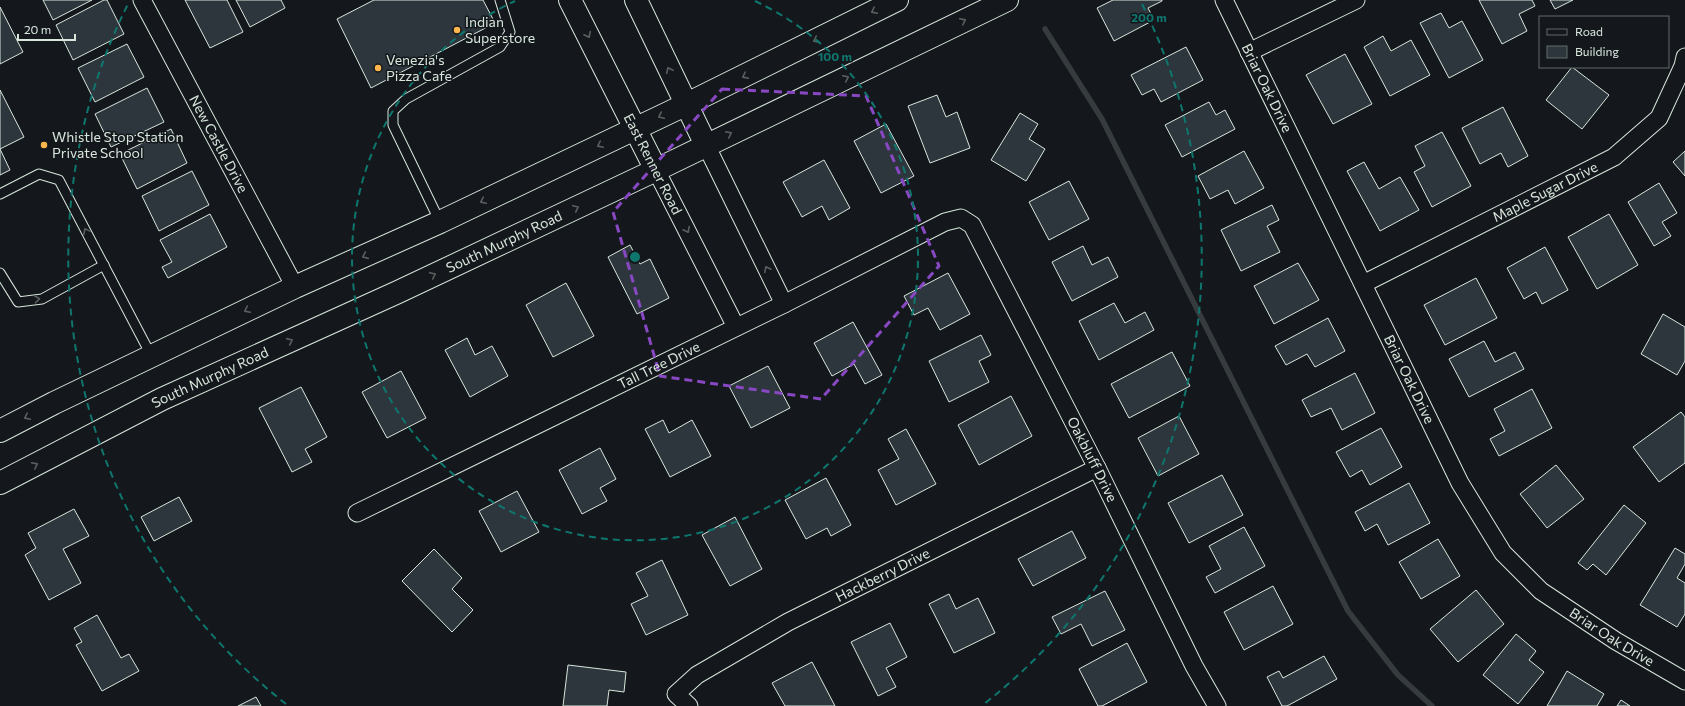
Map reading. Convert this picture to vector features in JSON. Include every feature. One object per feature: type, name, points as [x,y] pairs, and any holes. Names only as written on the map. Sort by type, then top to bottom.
[{"type":"main road","name":"East Renner Road","points":[[570,0],[656,170]]},
{"type":"main road","points":[[636,0],[706,145]]},
{"type":"main road","points":[[0,431],[295,287],[440,222],[687,104],[897,0]]},
{"type":"main road","name":"South Murphy Road","points":[[0,483],[162,399],[398,292],[656,170],[1007,0]]},
{"type":"street","name":"New Castle Drive","points":[[142,0],[295,287]]},
{"type":"street","name":"Briar Oak Drive","points":[[1224,0],[1460,483],[1503,553],[1541,590],[1616,641],[1685,681]]},
{"type":"street","points":[[1249,52],[1356,0]]},
{"type":"street","name":"Maple Sugar Drive","points":[[1363,284],[1614,157],[1659,118],[1683,66],[1685,57]]},
{"type":"street","points":[[706,145],[784,304]]},
{"type":"street","name":"East Renner Road","points":[[656,170],[736,327]]},
{"type":"street","name":"Tall Tree Drive","points":[[357,513],[784,304],[945,222],[961,218]]},
{"type":"street","name":"Oakbluff Drive","points":[[961,218],[972,225],[1097,468],[1194,666],[1217,706]]},
{"type":"street","name":"Hackberry Drive","points":[[689,706],[676,694],[697,675],[788,622],[1097,468]]},
{"type":"lane","points":[[440,222],[393,125],[392,111],[406,98],[500,47],[510,32],[500,0]]},
{"type":"lane","points":[[0,194],[39,174],[59,180],[151,356]]},
{"type":"lane","points":[[0,273],[18,302],[42,299],[104,265]]},
{"type":"highlighted area","points":[[722,89],[866,96],[939,266],[821,399],[660,376],[613,212]]},
{"type":"building","points":[[43,0],[92,0],[53,20]]},
{"type":"building","points":[[104,0],[107,0],[124,34],[73,60],[56,25]]},
{"type":"building","points":[[185,0],[227,0],[243,32],[210,48]]},
{"type":"building","points":[[236,0],[281,0],[285,8],[250,27]]},
{"type":"building","points":[[374,0],[483,0],[495,23],[371,88],[337,19]]},
{"type":"building","points":[[1113,0],[1162,1],[1148,8],[1154,20],[1114,41],[1097,8]]},
{"type":"building","points":[[1479,0],[1532,0],[1535,6],[1519,14],[1527,31],[1502,44]]},
{"type":"building","points":[[1550,0],[1573,0],[1555,9]]},
{"type":"building","points":[[0,7],[23,52],[0,64]]},
{"type":"building","points":[[1441,13],[1449,28],[1462,21],[1483,60],[1449,78],[1420,23]]},
{"type":"building","points":[[1383,36],[1391,51],[1411,40],[1430,75],[1390,96],[1364,47]]},
{"type":"building","points":[[127,44],[144,77],[95,102],[78,68]]},
{"type":"building","points":[[1186,47],[1203,80],[1161,102],[1154,89],[1142,95],[1131,75]]},
{"type":"building","points":[[1345,54],[1372,104],[1333,124],[1306,75]]},
{"type":"building","points":[[1571,68],[1573,68],[1609,95],[1582,129],[1546,100]]},
{"type":"building","points":[[147,88],[164,122],[111,147],[95,114]]},
{"type":"building","points":[[0,90],[24,137],[0,149]]},
{"type":"building","points":[[937,95],[946,117],[957,112],[970,148],[930,163],[908,106]]},
{"type":"building","points":[[1209,102],[1216,115],[1225,110],[1235,129],[1182,157],[1165,125]]},
{"type":"building","points":[[1503,107],[1528,156],[1508,167],[1501,153],[1480,164],[1462,128]]},
{"type":"building","points":[[1020,113],[1038,124],[1029,139],[1045,149],[1026,181],[991,160]]},
{"type":"building","points":[[886,124],[914,176],[881,193],[854,141]]},
{"type":"building","points":[[171,129],[187,163],[137,189],[120,154]]},
{"type":"building","points":[[1442,132],[1471,186],[1432,207],[1414,172],[1425,166],[1415,146]]},
{"type":"building","points":[[0,149],[10,170],[0,175]]},
{"type":"building","points":[[1244,151],[1264,188],[1235,204],[1228,190],[1210,199],[1198,176]]},
{"type":"building","points":[[1685,151],[1685,176],[1673,162]]},
{"type":"building","points":[[824,160],[850,208],[829,220],[822,206],[802,217],[783,182]]},
{"type":"building","points":[[1364,162],[1379,189],[1400,177],[1419,210],[1380,231],[1347,171]]},
{"type":"building","points":[[192,171],[209,205],[159,231],[142,196]]},
{"type":"building","points":[[1069,181],[1089,219],[1049,240],[1029,202]]},
{"type":"building","points":[[1659,183],[1677,213],[1662,222],[1671,236],[1654,246],[1628,202]]},
{"type":"building","points":[[1272,205],[1279,220],[1267,226],[1280,252],[1241,271],[1221,230]]},
{"type":"building","points":[[210,214],[227,247],[168,278],[162,267],[172,262],[160,240]]},
{"type":"building","points":[[1609,214],[1638,265],[1597,289],[1568,237]]},
{"type":"building","points":[[630,245],[640,264],[650,259],[669,298],[637,314],[608,257]]},
{"type":"building","points":[[1083,246],[1092,265],[1108,257],[1118,277],[1072,301],[1052,262]]},
{"type":"building","points":[[1545,247],[1568,290],[1542,304],[1536,292],[1524,299],[1507,268]]},
{"type":"building","points":[[1298,263],[1319,300],[1274,324],[1254,286]]},
{"type":"building","points":[[948,273],[970,314],[940,330],[928,308],[914,315],[904,296]]},
{"type":"building","points":[[1476,278],[1497,318],[1445,345],[1424,305]]},
{"type":"building","points":[[566,283],[594,336],[553,357],[526,305]]},
{"type":"building","points":[[1114,303],[1125,323],[1145,312],[1154,330],[1099,360],[1079,321]]},
{"type":"building","points":[[1663,314],[1685,327],[1685,361],[1677,375],[1641,354]]},
{"type":"building","points":[[1328,318],[1345,351],[1315,367],[1307,354],[1286,365],[1275,346]]},
{"type":"building","points":[[853,322],[882,375],[865,384],[854,364],[832,376],[814,343]]},
{"type":"building","points":[[981,335],[991,355],[979,361],[989,382],[949,402],[929,361]]},
{"type":"building","points":[[467,338],[475,355],[492,346],[508,376],[470,397],[445,350]]},
{"type":"building","points":[[1484,341],[1495,362],[1515,352],[1524,369],[1469,397],[1449,359]]},
{"type":"building","points":[[1172,352],[1190,386],[1129,418],[1111,384]]},
{"type":"building","points":[[768,366],[790,408],[751,428],[729,386]]},
{"type":"building","points":[[401,371],[426,418],[387,438],[362,392]]},
{"type":"building","points":[[1355,373],[1375,413],[1342,430],[1331,408],[1311,417],[1302,400]]},
{"type":"building","points":[[301,387],[327,437],[305,449],[312,462],[292,472],[259,408]]},
{"type":"building","points":[[1532,389],[1552,428],[1499,456],[1490,439],[1505,431],[1494,409]]},
{"type":"building","points":[[1011,396],[1032,436],[979,465],[958,425]]},
{"type":"building","points":[[1681,412],[1685,417],[1685,463],[1659,482],[1633,447]]},
{"type":"building","points":[[1179,416],[1199,454],[1158,476],[1138,438]]},
{"type":"building","points":[[663,420],[669,433],[692,420],[711,456],[670,477],[645,429]]},
{"type":"building","points":[[1381,428],[1402,467],[1370,485],[1362,470],[1350,477],[1336,452]]},
{"type":"building","points":[[906,429],[936,484],[896,505],[878,470],[899,459],[888,439]]},
{"type":"building","points":[[600,448],[616,479],[600,488],[607,501],[582,514],[559,470]]},
{"type":"building","points":[[1556,465],[1584,499],[1547,528],[1520,494]]},
{"type":"building","points":[[1222,475],[1243,515],[1189,543],[1168,503]]},
{"type":"building","points":[[826,478],[851,525],[831,536],[827,528],[806,539],[785,500]]},
{"type":"building","points":[[1409,483],[1430,523],[1388,545],[1377,524],[1365,531],[1355,512]]},
{"type":"building","points":[[517,491],[539,532],[501,552],[479,511]]},
{"type":"building","points":[[179,497],[192,521],[154,541],[141,517]]},
{"type":"building","points":[[1624,505],[1646,523],[1606,575],[1593,564],[1587,570],[1578,563]]},
{"type":"building","points":[[74,509],[89,536],[63,549],[81,583],[49,600],[25,555],[36,548],[28,533]]},
{"type":"building","points":[[735,517],[762,569],[730,586],[702,535]]},
{"type":"building","points":[[1244,527],[1265,566],[1215,593],[1206,577],[1221,569],[1209,546]]},
{"type":"building","points":[[1072,531],[1086,558],[1033,586],[1018,559]]},
{"type":"building","points":[[1438,539],[1460,576],[1421,599],[1399,562]]},
{"type":"building","points":[[1675,548],[1685,554],[1685,564],[1677,578],[1685,583],[1685,614],[1677,627],[1640,605]]},
{"type":"building","points":[[434,549],[462,578],[452,589],[473,610],[452,632],[402,581]]},
{"type":"building","points":[[662,560],[688,615],[646,635],[631,604],[648,596],[636,573]]},
{"type":"building","points":[[1273,586],[1293,624],[1244,650],[1224,612]]},
{"type":"building","points":[[1476,590],[1504,624],[1458,662],[1430,629]]},
{"type":"building","points":[[1105,591],[1125,630],[1092,646],[1081,624],[1061,634],[1052,617]]},
{"type":"building","points":[[949,594],[956,609],[978,598],[995,633],[954,653],[929,604]]},
{"type":"building","points":[[97,615],[121,658],[129,654],[139,671],[102,691],[76,645],[82,642],[74,628]]},
{"type":"building","points":[[890,623],[907,657],[886,668],[896,687],[878,696],[851,642]]},
{"type":"building","points":[[1516,634],[1536,651],[1529,660],[1544,672],[1518,704],[1483,675]]},
{"type":"building","points":[[1127,643],[1147,682],[1102,706],[1098,706],[1079,669]]},
{"type":"building","points":[[1324,656],[1337,679],[1287,706],[1282,706],[1267,677],[1279,671],[1283,678]]},
{"type":"building","points":[[812,662],[835,706],[785,706],[772,683]]},
{"type":"building","points":[[568,665],[626,672],[624,692],[609,690],[607,706],[563,706]]},
{"type":"building","points":[[1567,671],[1604,694],[1597,706],[1547,706]]},
{"type":"building","points":[[256,697],[261,706],[238,706]]},
{"type":"building","points":[[1621,700],[1630,706],[1617,706]]},
{"type":"waterway","points":[[1045,29],[1102,119],[1348,611],[1398,675],[1432,706]]},
{"type":"place","name":"Indian Superstore","points":[[457,30]]},
{"type":"place","name":"Venezia's Pizza Cafe","points":[[378,68]]},
{"type":"place","name":"Whistle Stop Station Private School","points":[[44,145]]}]
